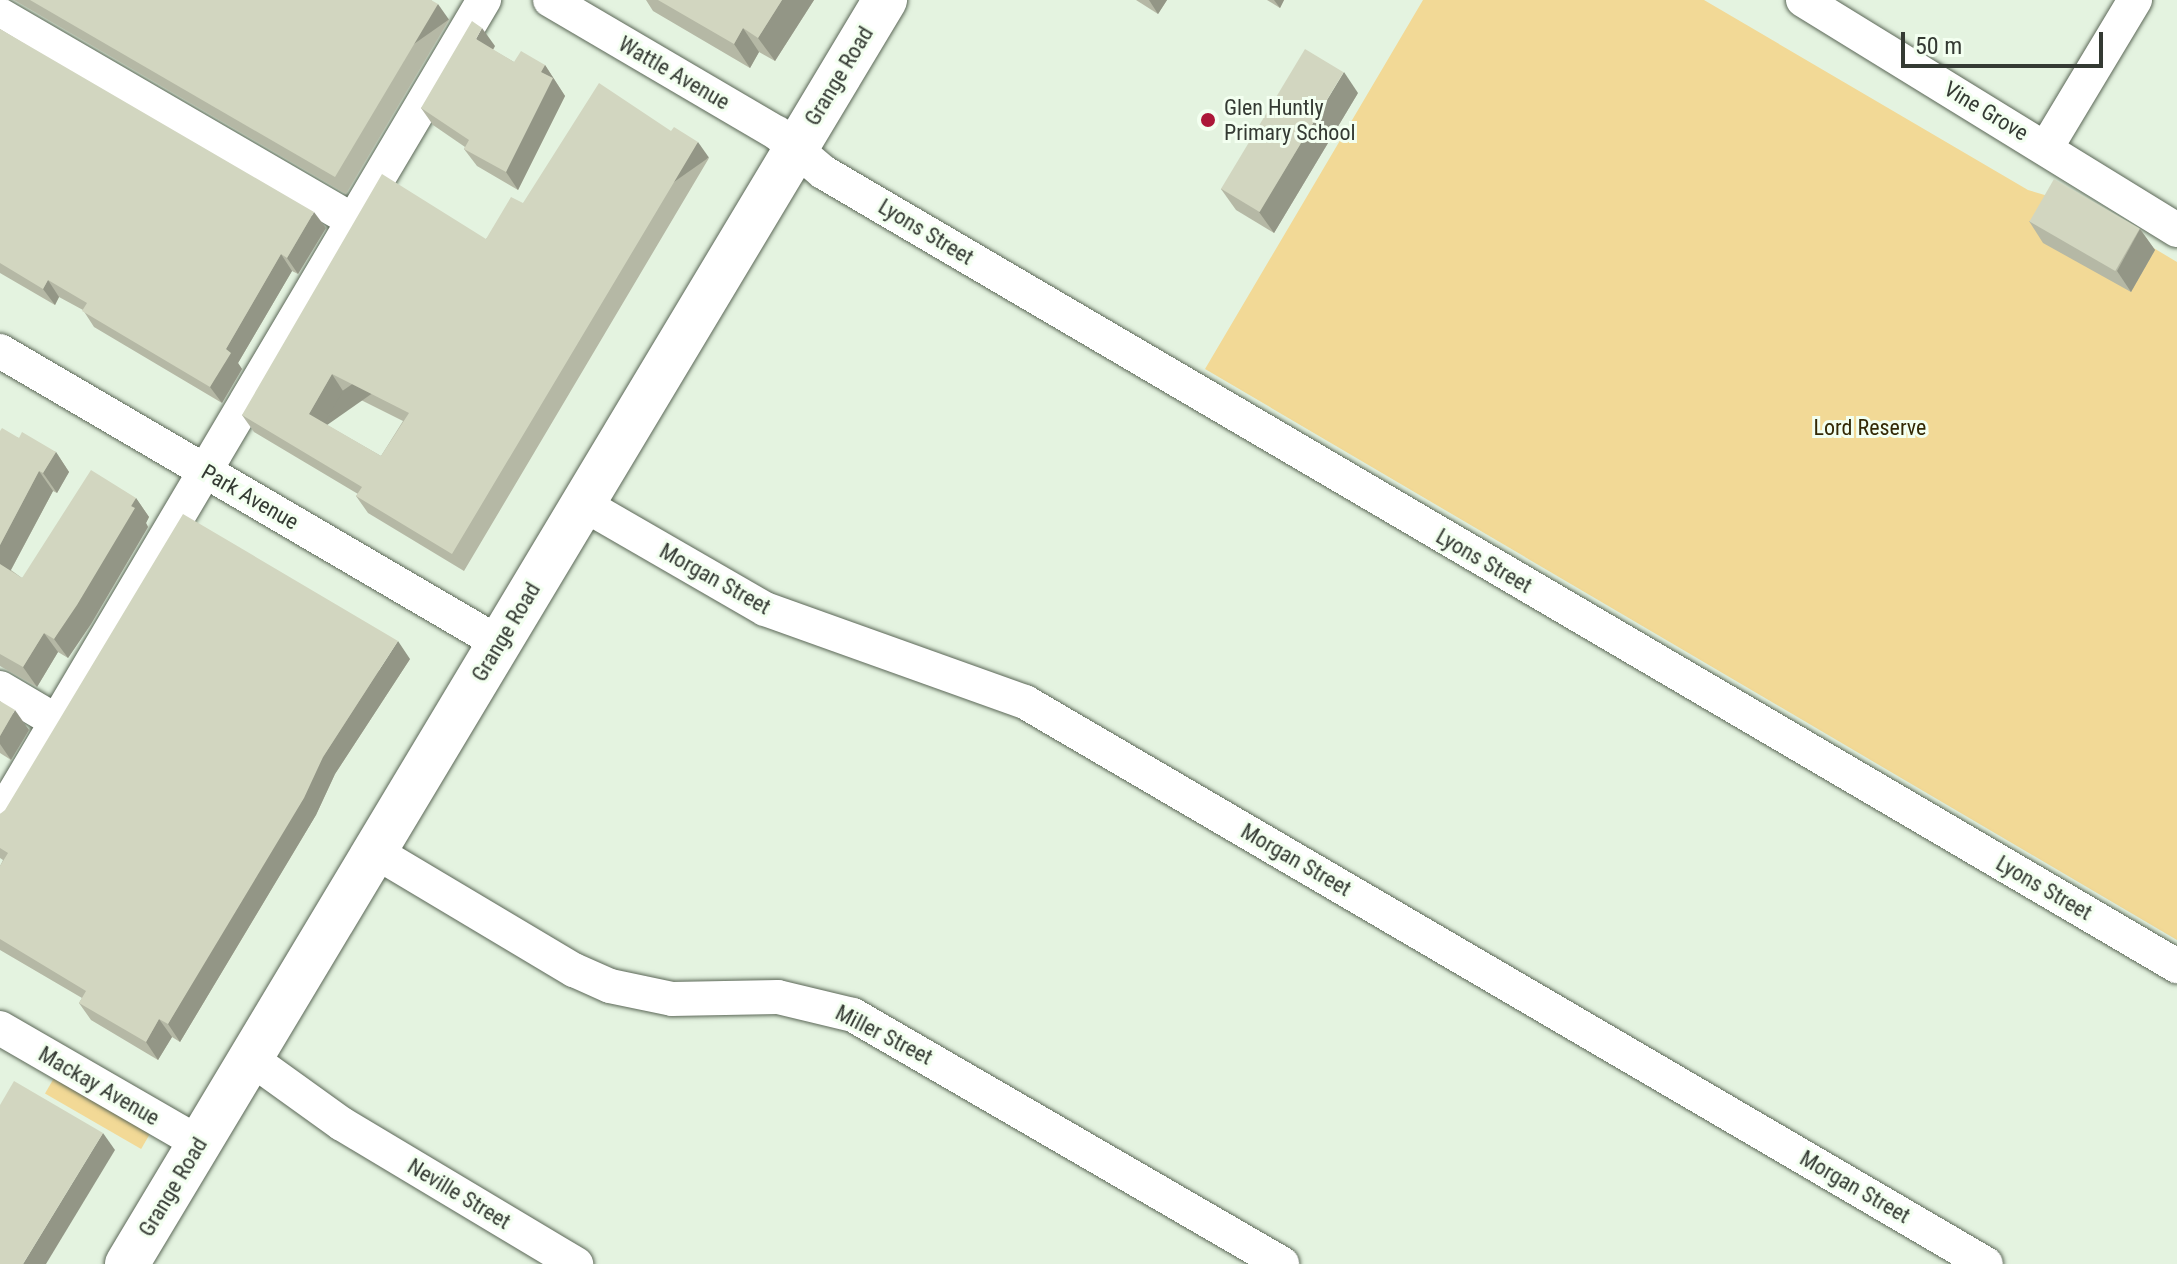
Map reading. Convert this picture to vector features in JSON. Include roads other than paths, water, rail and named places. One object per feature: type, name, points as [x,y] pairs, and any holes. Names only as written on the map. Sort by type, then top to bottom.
[{"type":"main road","name":"Grange Road","points":[[127,1264],[885,0]]},
{"type":"street","points":[[0,817],[484,0]]},
{"type":"street","name":"Wattle Avenue","points":[[550,0],[777,133],[795,149]]},
{"type":"street","name":"Vine Grove","points":[[1803,0],[2177,230]]},
{"type":"street","points":[[2046,148],[2135,0]]},
{"type":"street","points":[[0,15],[355,222]]},
{"type":"street","name":"Lyons Street","points":[[795,149],[851,188],[2177,966]]},
{"type":"street","name":"Park Avenue","points":[[0,351],[499,643]]},
{"type":"street","name":"Morgan Street","points":[[583,504],[765,609],[1034,706],[1986,1264]]},
{"type":"street","points":[[0,688],[56,721]]},
{"type":"street","name":"Miller Street","points":[[374,851],[574,970],[610,986],[672,999],[778,997],[853,1015],[1282,1264]]},
{"type":"street","name":"Mackay Avenue","points":[[0,1028],[199,1143]]},
{"type":"street","name":"Neville Street","points":[[245,1066],[576,1264]]},
{"type":"place","name":"Glen Huntly Primary School","points":[[1208,120]]},
{"type":"park label","name":"Lord Reserve","points":[[1870,428]]}]
